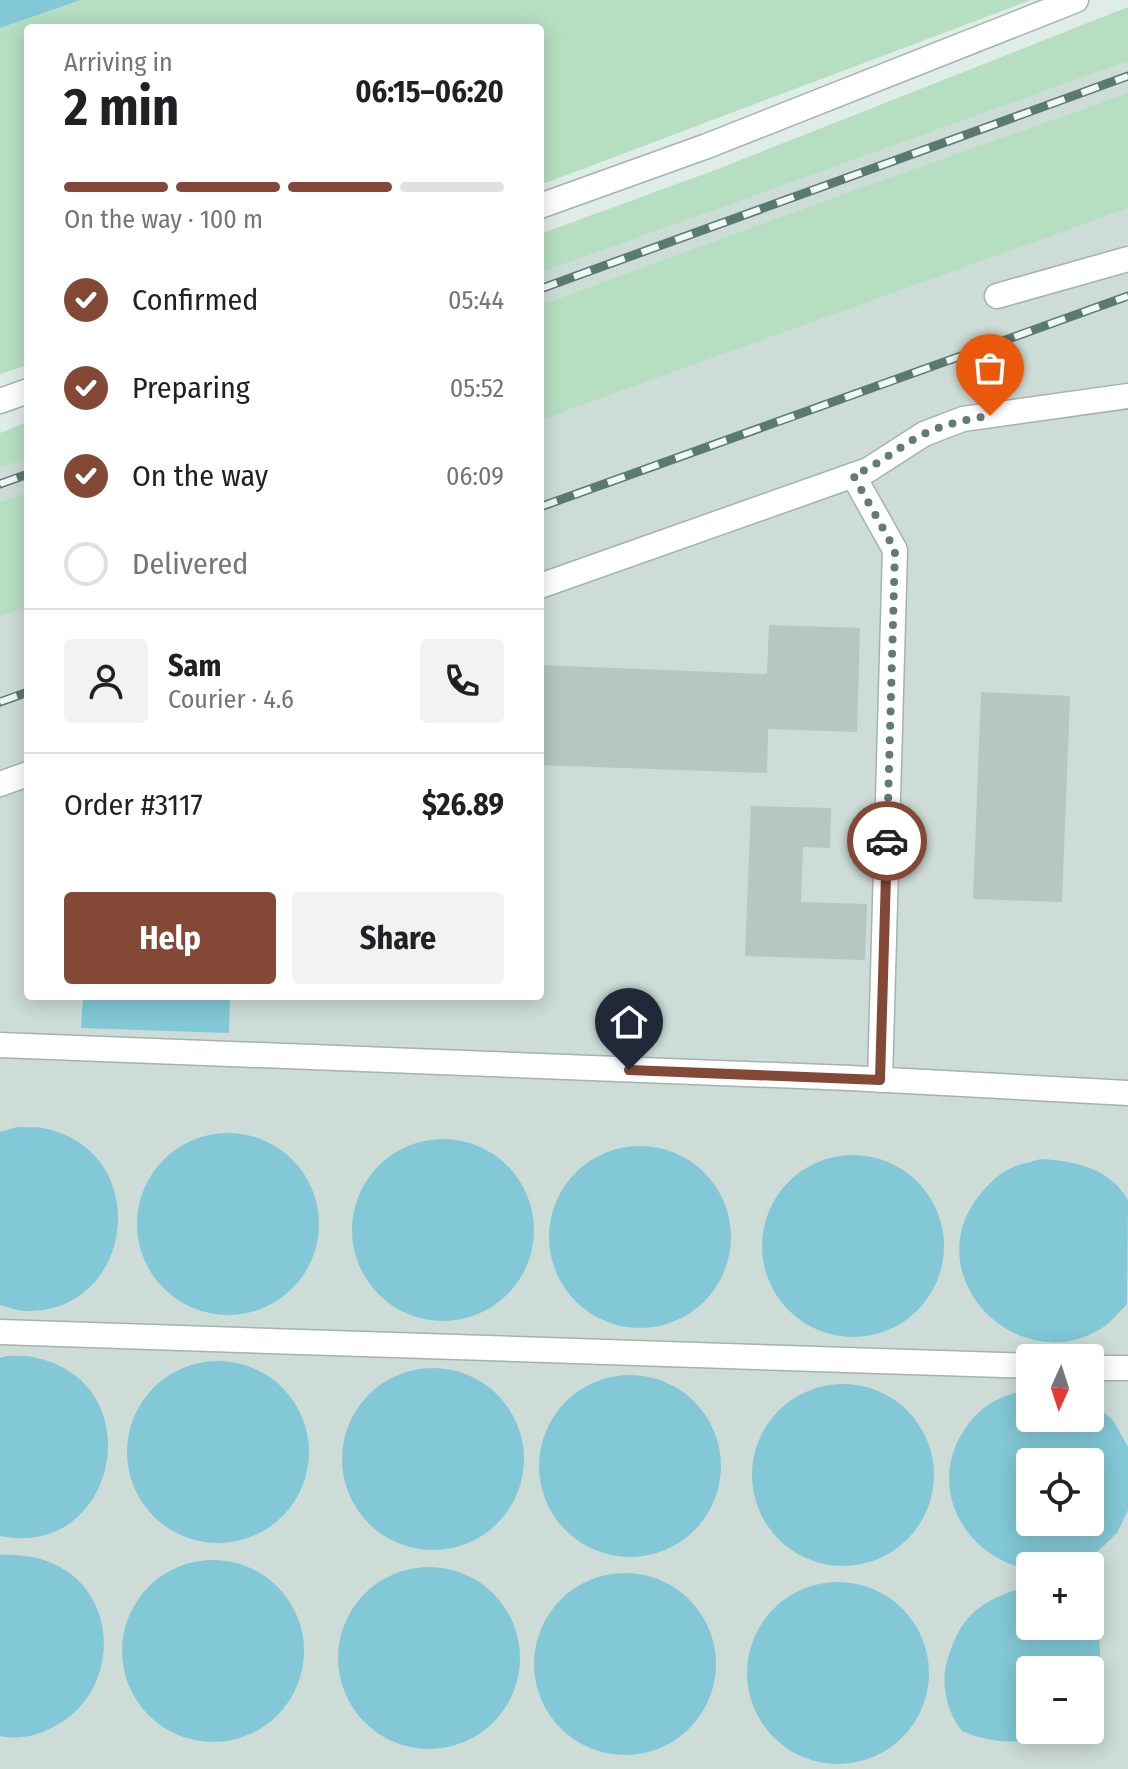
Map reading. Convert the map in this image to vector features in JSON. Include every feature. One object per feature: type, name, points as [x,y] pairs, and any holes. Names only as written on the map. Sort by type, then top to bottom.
[{"type":"lane","points":[[544,205],[707,146],[1076,0]]},
{"type":"lane","points":[[997,296],[1128,259]]},
{"type":"lane","points":[[0,401],[24,392]]},
{"type":"lane","points":[[544,585],[868,470],[924,434],[963,419],[1128,396]]},
{"type":"lane","points":[[853,475],[895,550],[880,1080]]},
{"type":"lane","points":[[0,784],[24,775]]},
{"type":"lane","points":[[0,1045],[880,1080],[1128,1093]]},
{"type":"lane","points":[[0,1332],[1016,1366]]},
{"type":"lane","points":[[1104,1368],[1128,1368]]},
{"type":"shaded area","points":[[1128,61],[1128,93],[544,304],[544,272]]},
{"type":"shaded area","points":[[1128,159],[1128,1769],[0,1769],[0,564],[24,555],[24,1000],[544,1000],[544,369]]},
{"type":"shaded area","points":[[24,459],[24,493],[0,502],[0,468]]},
{"type":"green space","points":[[81,0],[1031,0],[544,183],[544,24],[24,24],[24,366],[0,374],[0,28]]},
{"type":"green space","points":[[1128,7],[1128,61],[544,272],[544,233],[718,169]]},
{"type":"green space","points":[[1128,93],[1128,208],[544,419],[544,304]]},
{"type":"green space","points":[[24,424],[24,459],[0,468],[0,433]]},
{"type":"green space","points":[[24,493],[24,607],[0,616],[0,502]]},
{"type":"water","points":[[0,0],[81,0],[0,28]]},
{"type":"water","points":[[83,1000],[230,1000],[229,1033],[81,1028]]},
{"type":"water","points":[[17,1127],[47,1129],[82,1144],[104,1169],[116,1199],[117,1231],[108,1262],[89,1288],[61,1305],[24,1311],[0,1305],[0,1132]]},
{"type":"water","points":[[228,1133],[246,1134],[263,1140],[293,1159],[312,1189],[318,1206],[318,1242],[312,1259],[293,1289],[263,1308],[246,1314],[228,1315],[210,1314],[193,1308],[163,1289],[144,1259],[138,1242],[137,1224],[138,1206],[144,1189],[163,1159],[193,1140],[210,1134]]},
{"type":"water","points":[[443,1139],[461,1140],[478,1146],[508,1165],[527,1195],[533,1212],[533,1248],[527,1265],[508,1295],[478,1314],[461,1320],[443,1321],[425,1320],[408,1314],[378,1295],[359,1265],[353,1248],[352,1230],[353,1212],[359,1195],[378,1165],[408,1146],[425,1140]]},
{"type":"water","points":[[640,1146],[658,1147],[675,1153],[705,1172],[724,1202],[730,1219],[730,1255],[724,1272],[705,1302],[675,1321],[658,1327],[640,1328],[622,1327],[605,1321],[575,1302],[556,1272],[550,1255],[549,1237],[550,1219],[556,1202],[575,1172],[605,1153],[622,1147]]},
{"type":"water","points":[[853,1155],[871,1156],[888,1162],[918,1181],[937,1211],[943,1228],[943,1264],[937,1281],[918,1311],[888,1330],[871,1336],[853,1337],[835,1336],[818,1330],[788,1311],[769,1281],[763,1264],[762,1246],[763,1228],[769,1211],[788,1181],[818,1162],[835,1156]]},
{"type":"water","points":[[1041,1159],[1079,1164],[1102,1173],[1128,1200],[1127,1304],[1105,1326],[1074,1340],[1043,1342],[1014,1333],[989,1315],[970,1291],[960,1263],[961,1232],[975,1201],[991,1182],[1006,1171]]},
{"type":"water","points":[[33,1357],[74,1374],[97,1400],[107,1432],[106,1466],[94,1497],[71,1522],[40,1536],[0,1536],[0,1358]]},
{"type":"water","points":[[218,1361],[236,1362],[253,1368],[283,1387],[302,1417],[308,1434],[308,1470],[302,1487],[283,1517],[253,1536],[236,1542],[218,1543],[200,1542],[183,1536],[153,1517],[134,1487],[128,1470],[127,1452],[128,1434],[134,1417],[153,1387],[183,1368],[200,1362]]},
{"type":"water","points":[[433,1368],[451,1369],[468,1375],[498,1394],[517,1424],[523,1441],[523,1477],[517,1494],[498,1524],[468,1543],[451,1549],[433,1550],[415,1549],[398,1543],[368,1524],[349,1494],[343,1477],[342,1459],[343,1441],[349,1424],[368,1394],[398,1375],[415,1369]]},
{"type":"water","points":[[630,1375],[648,1376],[665,1382],[695,1401],[714,1431],[720,1448],[720,1484],[714,1501],[695,1531],[665,1550],[648,1556],[630,1557],[612,1556],[595,1550],[565,1531],[546,1501],[540,1484],[539,1466],[540,1448],[546,1431],[565,1401],[595,1382],[612,1376]]},
{"type":"water","points":[[843,1384],[861,1385],[878,1391],[908,1410],[927,1440],[933,1457],[933,1493],[927,1510],[908,1540],[878,1559],[861,1565],[843,1566],[825,1565],[808,1559],[778,1540],[759,1510],[753,1493],[752,1475],[753,1457],[759,1440],[778,1410],[808,1391],[825,1385]]},
{"type":"water","points":[[1016,1393],[1016,1432],[1104,1432],[1104,1413],[1113,1420],[1128,1447],[1128,1510],[1117,1533],[1097,1552],[1016,1552],[1016,1565],[983,1548],[966,1530],[955,1509],[949,1486],[951,1462],[959,1438],[976,1415],[1001,1398]]},
{"type":"water","points":[[0,1555],[31,1557],[60,1567],[80,1583],[94,1603],[102,1625],[104,1649],[100,1672],[90,1694],[74,1713],[34,1735],[0,1736]]},
{"type":"water","points":[[213,1560],[231,1561],[248,1567],[278,1586],[297,1616],[303,1633],[303,1669],[297,1686],[278,1716],[248,1735],[231,1741],[213,1742],[195,1741],[178,1735],[148,1716],[129,1686],[123,1669],[122,1651],[123,1633],[129,1616],[148,1586],[178,1567],[195,1561]]},
{"type":"water","points":[[429,1567],[447,1568],[464,1574],[494,1593],[513,1623],[519,1640],[519,1676],[513,1693],[494,1723],[464,1742],[447,1748],[429,1749],[411,1748],[394,1742],[364,1723],[345,1693],[339,1676],[338,1658],[339,1640],[345,1623],[364,1593],[394,1574],[411,1568]]},
{"type":"water","points":[[625,1573],[643,1574],[660,1580],[690,1599],[709,1629],[715,1646],[715,1682],[709,1699],[690,1729],[660,1748],[643,1754],[625,1755],[607,1754],[590,1748],[560,1729],[541,1699],[535,1682],[534,1664],[535,1646],[541,1629],[560,1599],[590,1580],[607,1574]]},
{"type":"water","points":[[838,1582],[856,1583],[873,1589],[903,1608],[922,1638],[928,1655],[928,1691],[922,1708],[903,1738],[873,1757],[856,1763],[838,1764],[820,1763],[803,1757],[773,1738],[754,1708],[748,1691],[747,1673],[748,1655],[754,1638],[773,1608],[803,1589],[820,1583]]},
{"type":"water","points":[[1016,1590],[1016,1640],[1099,1640],[1099,1656],[1016,1656],[1016,1741],[995,1740],[962,1731],[953,1716],[945,1689],[945,1670],[958,1632],[974,1612]]},
{"type":"building","points":[[769,625],[860,628],[857,732],[768,729],[767,773],[544,765],[544,665],[767,674]]},
{"type":"building","points":[[981,692],[1070,696],[1062,902],[973,899]]},
{"type":"building","points":[[751,806],[831,808],[830,848],[803,847],[801,902],[867,904],[865,960],[745,956]]},
{"type":"railway","points":[[544,288],[1128,76]]},
{"type":"railway","points":[[544,506],[1128,296]]},
{"type":"railway","points":[[0,484],[24,475]]},
{"type":"railway","points":[[0,702],[24,693]]},
{"type":"way so far","points":[[887,841],[895,550],[853,475],[868,470],[924,434],[963,419],[990,416]]},
{"type":"route","points":[[629,1070],[880,1080],[887,841]]}]
